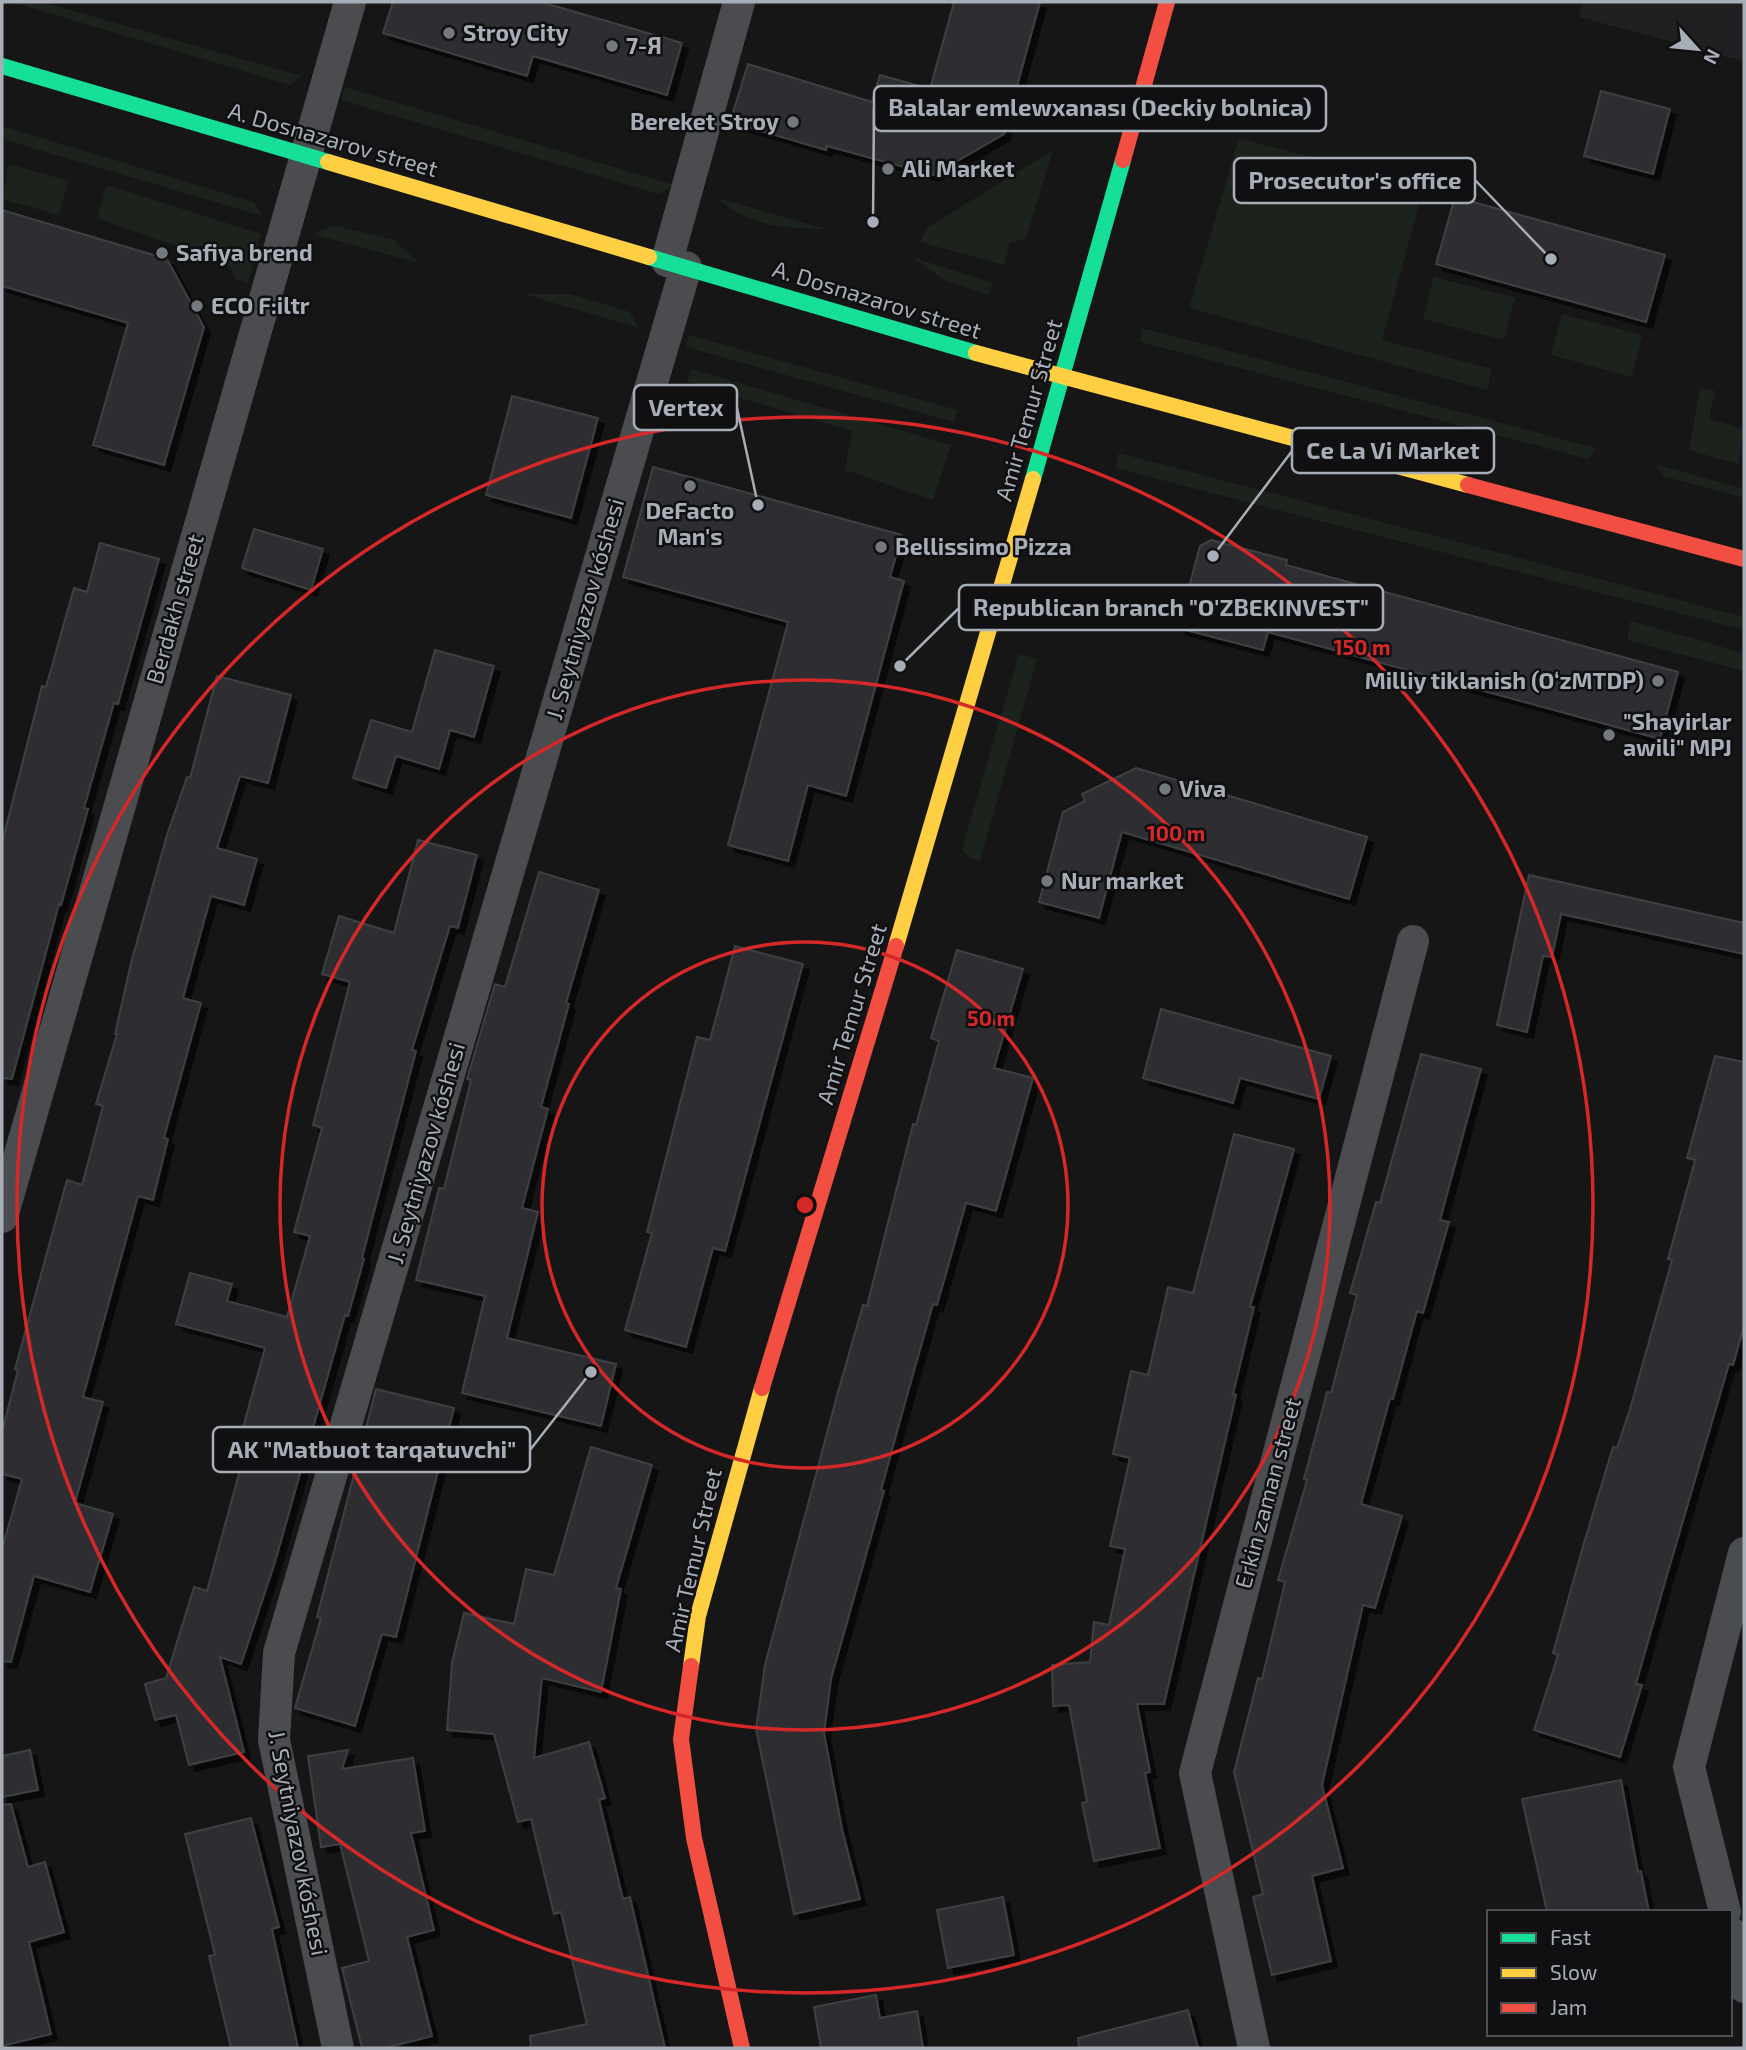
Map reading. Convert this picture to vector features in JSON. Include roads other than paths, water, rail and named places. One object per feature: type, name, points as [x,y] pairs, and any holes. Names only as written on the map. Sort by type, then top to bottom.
[{"type":"main road","name":"Amir Temur Street","points":[[742,2048],[694,1838],[681,1739],[698,1616],[737,1471],[909,903],[1063,377],[1167,2]]},
{"type":"main road","name":"A. Dosnazarov street","points":[[2,66],[1063,377],[1744,559]]},
{"type":"street","name":"Berdakh street","points":[[2,1217],[350,2]]},
{"type":"street","name":"J. Seytniyazov kóshesi","points":[[338,2048],[274,1740],[279,1653],[677,264],[739,2]]},
{"type":"street","name":"Erkin zaman street","points":[[1254,2048],[1195,1773],[1413,941]]},
{"type":"street","points":[[1725,1910],[1689,1767],[1744,1553]]},
{"type":"street","points":[[1732,1940],[1744,1987]]},
{"type":"place","name":"Stroy City","points":[[449,33]]},
{"type":"place","name":"7-Я","points":[[612,46]]},
{"type":"place","name":"Bereket Stroy","points":[[793,122]]},
{"type":"place","name":"Ali Market","points":[[888,169]]},
{"type":"place","name":"Balalar emlewxanası (Deckiy bolnica)","points":[[873,222]]},
{"type":"place","name":"Safiya brend","points":[[162,253]]},
{"type":"place","name":"Prosecutor's office","points":[[1551,259]]},
{"type":"place","name":"ECO F:iltr","points":[[197,306]]},
{"type":"place","name":"DeFacto Man's","points":[[690,486]]},
{"type":"place","name":"Vertex","points":[[758,505]]},
{"type":"place","name":"Bellissimo Pizza","points":[[881,547]]},
{"type":"place","name":"Ce La Vi Market","points":[[1213,556]]},
{"type":"place","name":"Republican branch \"O'ZBEKINVEST\"","points":[[900,666]]},
{"type":"place","name":"Milliy tiklanish (O‘zMTDP)","points":[[1658,681]]},
{"type":"place","name":"\"Shayirlar awili\" MPJ","points":[[1609,735]]},
{"type":"place","name":"Viva","points":[[1165,789]]},
{"type":"place","name":"Nur market","points":[[1047,881]]},
{"type":"place","name":"AK \"Matbuot tarqatuvchi\"","points":[[591,1372]]}]
